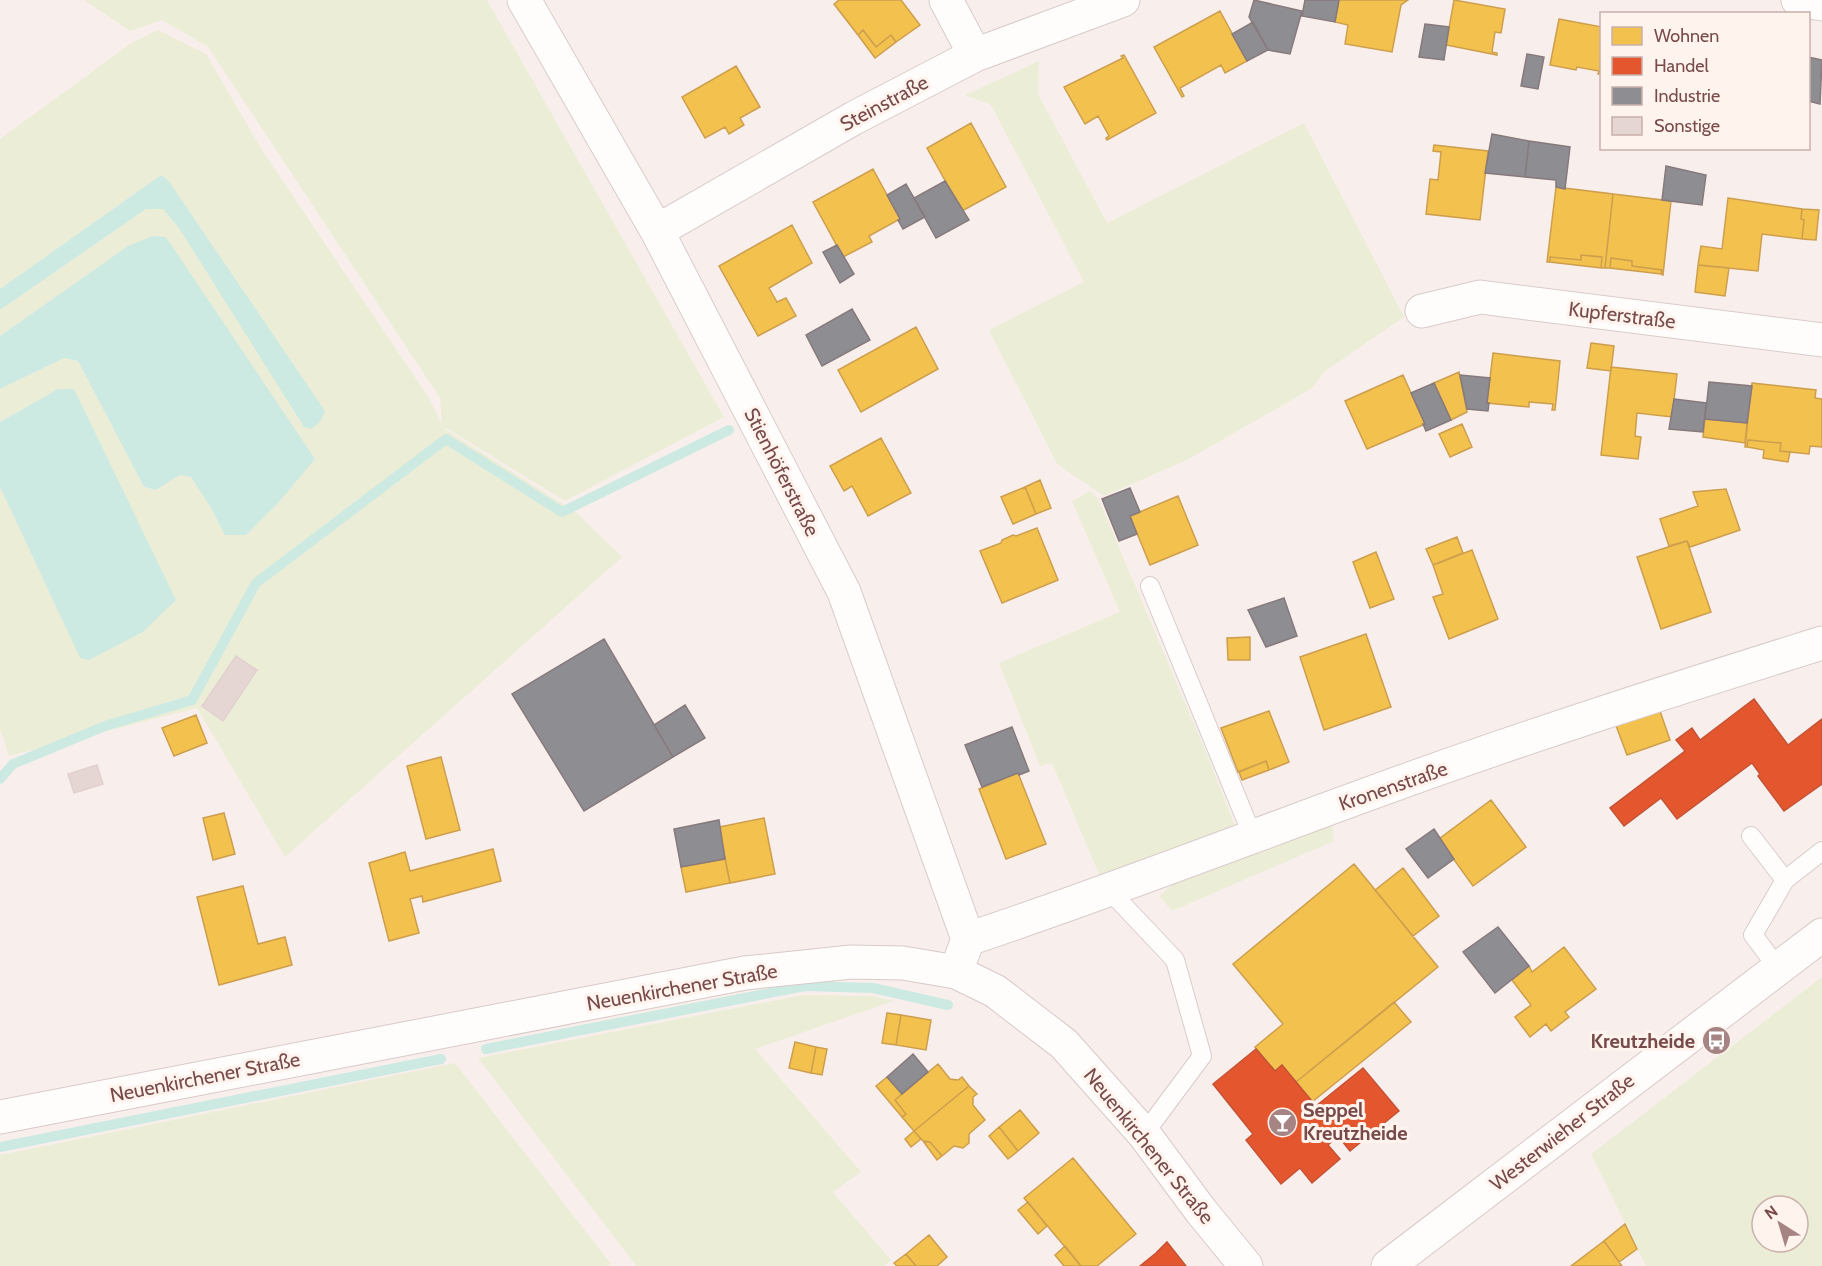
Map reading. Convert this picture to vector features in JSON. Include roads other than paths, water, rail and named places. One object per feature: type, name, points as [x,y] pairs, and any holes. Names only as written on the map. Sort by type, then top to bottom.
[{"type":"street","name":"Stienhöferstraße","points":[[524,0],[657,231],[844,592],[968,939]]},
{"type":"street","points":[[946,0],[975,55]]},
{"type":"street","name":"Steinstraße","points":[[657,231],[854,118],[975,55],[1124,0]]},
{"type":"street","points":[[1798,0],[1822,4]]},
{"type":"street","name":"Kupferstraße","points":[[1422,311],[1480,297],[1822,340]]},
{"type":"street","name":"Kronenstraße","points":[[968,939],[1109,890],[1395,784],[1822,643]]},
{"type":"street","name":"Westerwieher Straße","points":[[1388,1266],[1822,935]]},
{"type":"street","points":[[956,972],[968,939]]},
{"type":"street","name":"Neuenkirchener Straße","points":[[0,1117],[745,973],[851,962],[903,963],[956,972],[995,991],[1064,1044],[1144,1134],[1201,1211],[1246,1266]]},
{"type":"lane","points":[[1150,586],[1253,837]]},
{"type":"lane","points":[[1751,836],[1785,880]]},
{"type":"lane","points":[[1778,968],[1753,935],[1785,880],[1822,851]]},
{"type":"lane","points":[[1109,890],[1175,960],[1202,1056],[1144,1134]]},
{"type":"water","points":[[161,175],[168,180],[325,411],[320,422],[311,429],[304,427],[179,228],[163,209],[146,209],[0,310],[0,289]]},
{"type":"water","points":[[153,236],[166,237],[315,459],[280,501],[246,535],[225,535],[191,477],[180,475],[156,490],[144,487],[78,361],[64,358],[0,389],[0,336],[128,246]]},
{"type":"water","points":[[58,389],[74,389],[176,600],[143,632],[89,660],[80,658],[0,487],[0,422]]},
{"type":"waterway","points":[[0,779],[13,764],[105,726],[192,700],[256,583],[446,439],[562,512],[729,430]]},
{"type":"waterway","points":[[486,1049],[805,986],[873,988],[948,1005]]},
{"type":"waterway","points":[[0,1147],[441,1059]]},
{"type":"place","name":"Kreutzheide","points":[[1716,1041]]},
{"type":"place","name":"Seppel Kreutzheide","points":[[1282,1122]]}]
